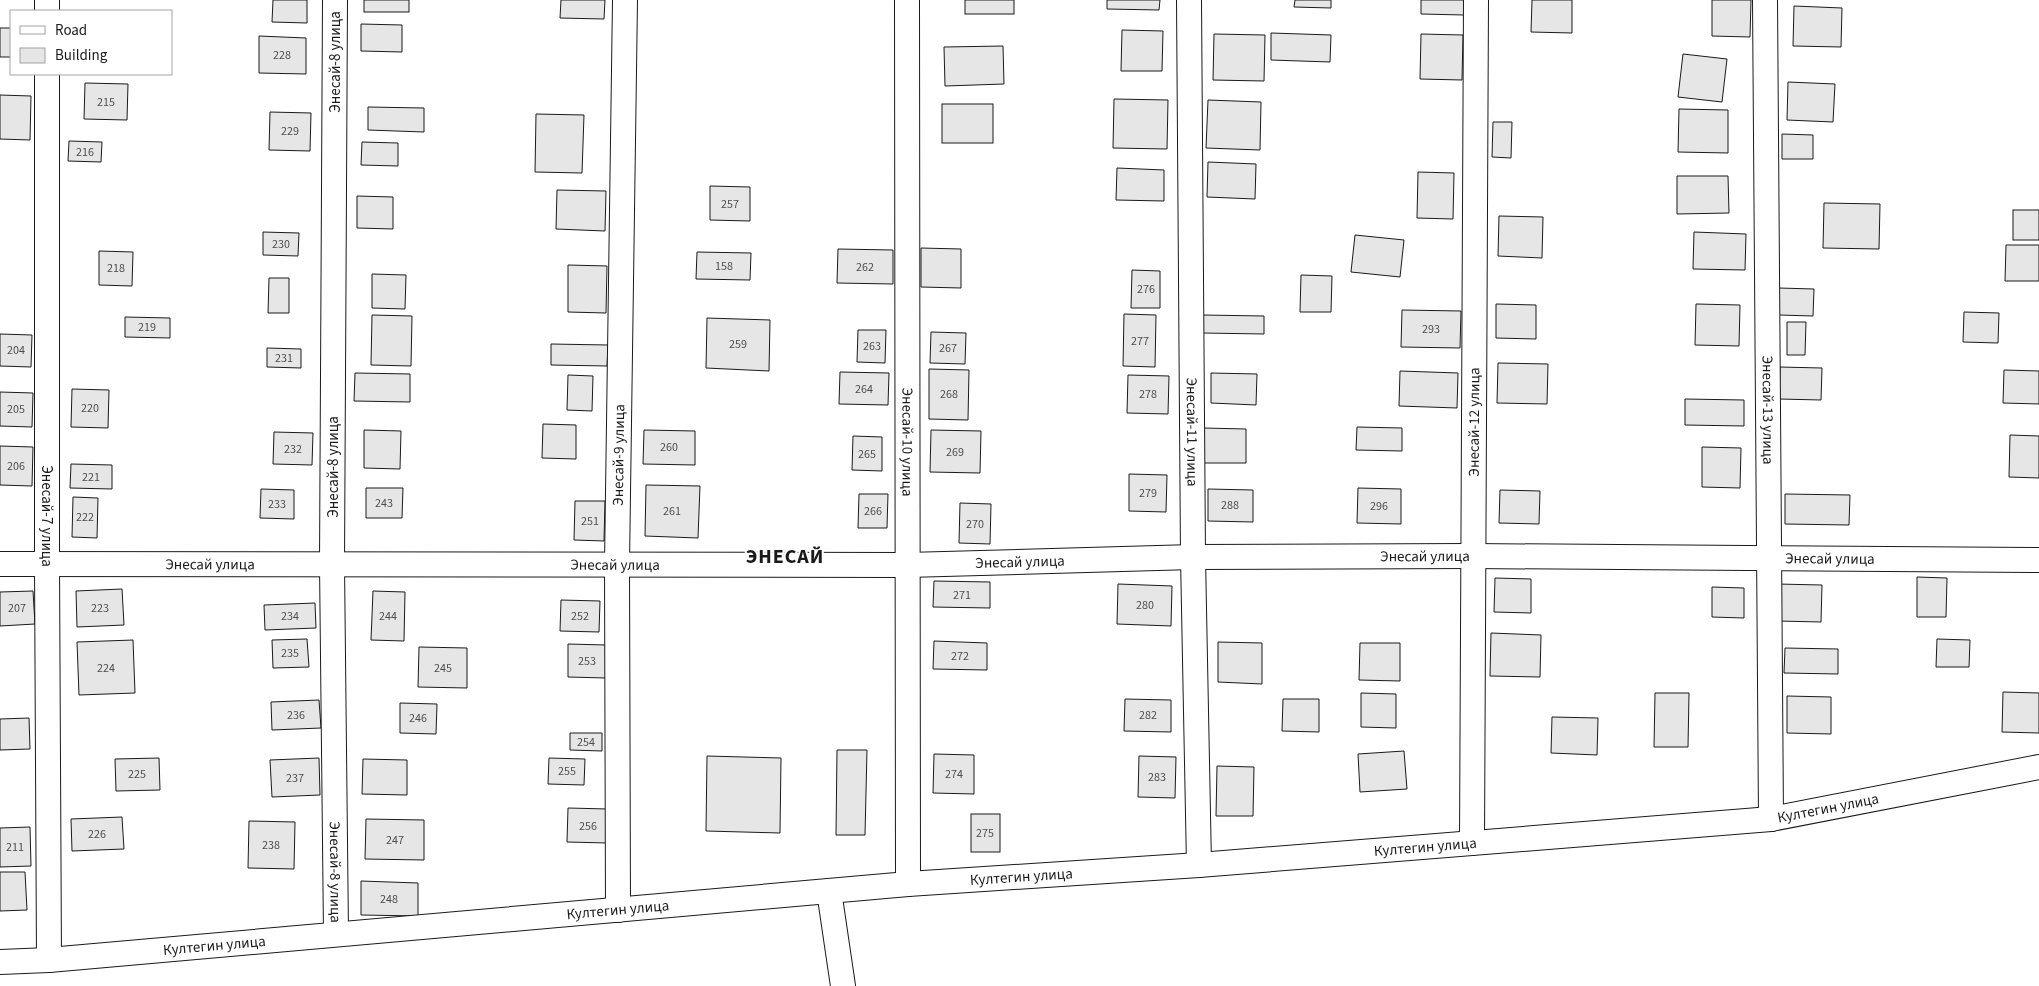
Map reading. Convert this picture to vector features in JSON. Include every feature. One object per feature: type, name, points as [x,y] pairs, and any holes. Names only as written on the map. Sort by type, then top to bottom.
[{"type":"street","name":"Энесай-8 улица","points":[[336,0],[332,564],[336,934]]},
{"type":"street","name":"Энесай-9 улица","points":[[618,910],[617,564],[625,0]]},
{"type":"street","name":"Энесай-10 улица","points":[[907,0],[908,884]]},
{"type":"street","name":"Энесай-11 улица","points":[[1190,0],[1193,557],[1199,865]]},
{"type":"street","name":"Энесай-12 улица","points":[[1472,843],[1476,0]]},
{"type":"street","name":"Энесай-13 улица","points":[[1765,0],[1771,819]]},
{"type":"street","name":"Энесай-7 улица","points":[[47,75],[49,960]]},
{"type":"street","name":"Энесай улица","points":[[0,564],[907,565],[1193,557],[1472,556],[2039,560]]},
{"type":"street","name":"Култегин улица","points":[[0,962],[49,960],[908,884],[1199,865],[1771,819],[2039,767]]},
{"type":"street","points":[[829,891],[843,986]]},
{"type":"building","points":[[273,0],[307,0],[307,23],[272,22]]},
{"type":"building","points":[[364,0],[409,0],[409,12],[364,12]]},
{"type":"building","points":[[561,0],[605,0],[604,19],[560,18]]},
{"type":"building","points":[[965,0],[1014,0],[1014,14],[965,14]]},
{"type":"building","points":[[1107,0],[1160,0],[1159,10],[1107,9]]},
{"type":"building","points":[[1295,0],[1331,0],[1331,8],[1294,7]]},
{"type":"building","points":[[1421,0],[1464,0],[1464,15],[1421,14]]},
{"type":"building","points":[[1532,0],[1572,0],[1572,33],[1531,32]]},
{"type":"building","points":[[1712,0],[1751,0],[1750,37],[1712,36]]},
{"type":"building","points":[[1794,6],[1842,8],[1841,47],[1793,46]]},
{"type":"building","points":[[361,24],[402,25],[402,52],[361,51]]},
{"type":"building","points":[[0,28],[10,28],[10,57],[0,57]]},
{"type":"building","points":[[1122,30],[1163,31],[1162,71],[1121,71]]},
{"type":"building","points":[[1271,33],[1331,35],[1330,62],[1271,60]]},
{"type":"building","points":[[1214,34],[1265,35],[1264,81],[1213,80]]},
{"type":"building","points":[[1421,34],[1463,35],[1462,80],[1420,79]]},
{"type":"building","points":[[259,36],[306,38],[306,74],[259,73]]},
{"type":"building","points":[[1003,46],[1004,84],[945,86],[944,47]]},
{"type":"building","points":[[1683,54],[1727,59],[1722,102],[1678,97]]},
{"type":"building","points":[[1788,82],[1835,84],[1833,122],[1787,120]]},
{"type":"building","points":[[85,83],[128,84],[127,120],[84,119]]},
{"type":"building","points":[[0,95],[31,96],[30,140],[0,139]]},
{"type":"building","points":[[1114,99],[1168,100],[1167,149],[1113,148]]},
{"type":"building","points":[[1208,100],[1261,102],[1260,150],[1206,148]]},
{"type":"building","points":[[942,104],[993,104],[993,143],[942,143]]},
{"type":"building","points":[[368,107],[424,108],[424,132],[368,130]]},
{"type":"building","points":[[1679,109],[1728,110],[1728,153],[1678,152]]},
{"type":"building","points":[[270,112],[311,113],[310,151],[269,150]]},
{"type":"building","points":[[536,114],[584,115],[582,173],[535,172]]},
{"type":"building","points":[[1493,122],[1512,122],[1511,158],[1492,157]]},
{"type":"building","points":[[1782,134],[1813,135],[1813,159],[1782,159]]},
{"type":"building","points":[[69,141],[102,142],[101,162],[68,161]]},
{"type":"building","points":[[362,142],[398,143],[398,166],[361,165]]},
{"type":"building","points":[[1208,162],[1256,164],[1255,199],[1207,197]]},
{"type":"building","points":[[1117,168],[1164,170],[1164,201],[1116,200]]},
{"type":"building","points":[[1418,172],[1454,173],[1453,219],[1417,218]]},
{"type":"building","points":[[1677,176],[1728,176],[1729,213],[1677,214]]},
{"type":"building","points":[[710,186],[750,187],[750,221],[710,220]]},
{"type":"building","points":[[557,190],[606,191],[605,231],[556,229]]},
{"type":"building","points":[[357,196],[393,197],[393,229],[357,228]]},
{"type":"building","points":[[1824,203],[1880,204],[1879,249],[1823,248]]},
{"type":"building","points":[[2013,210],[2039,210],[2039,240],[2013,240]]},
{"type":"building","points":[[1499,216],[1543,217],[1542,258],[1498,256]]},
{"type":"building","points":[[263,232],[299,233],[298,256],[263,255]]},
{"type":"building","points":[[1694,232],[1746,234],[1745,270],[1693,269]]},
{"type":"building","points":[[1355,235],[1404,240],[1400,277],[1351,272]]},
{"type":"building","points":[[2006,245],[2039,245],[2039,281],[2005,281]]},
{"type":"building","points":[[921,248],[961,249],[961,288],[921,287]]},
{"type":"building","points":[[838,249],[893,250],[893,284],[837,283]]},
{"type":"building","points":[[99,251],[133,252],[132,286],[99,285]]},
{"type":"building","points":[[697,252],[751,253],[750,280],[696,279]]},
{"type":"building","points":[[568,265],[607,266],[606,313],[568,312]]},
{"type":"building","points":[[1132,270],[1160,271],[1160,308],[1131,308]]},
{"type":"building","points":[[372,274],[406,275],[405,309],[372,308]]},
{"type":"building","points":[[1301,275],[1332,276],[1331,312],[1300,312]]},
{"type":"building","points":[[269,278],[289,278],[289,313],[268,313]]},
{"type":"building","points":[[1779,288],[1814,289],[1813,316],[1779,315]]},
{"type":"building","points":[[1496,304],[1536,305],[1536,339],[1496,338]]},
{"type":"building","points":[[1696,304],[1740,305],[1739,346],[1695,345]]},
{"type":"building","points":[[1402,310],[1461,311],[1460,348],[1401,347]]},
{"type":"building","points":[[1964,312],[1999,313],[1998,343],[1963,342]]},
{"type":"building","points":[[1124,314],[1156,315],[1155,367],[1123,366]]},
{"type":"building","points":[[372,315],[412,316],[411,366],[371,365]]},
{"type":"building","points":[[1203,315],[1264,316],[1264,334],[1202,333]]},
{"type":"building","points":[[125,317],[170,318],[170,338],[125,337]]},
{"type":"building","points":[[707,318],[770,320],[769,371],[706,368]]},
{"type":"building","points":[[1787,322],[1806,322],[1805,355],[1787,355]]},
{"type":"building","points":[[858,330],[886,330],[885,363],[857,362]]},
{"type":"building","points":[[931,332],[966,333],[965,364],[930,363]]},
{"type":"building","points":[[0,334],[32,335],[31,367],[0,366]]},
{"type":"building","points":[[551,344],[608,345],[607,366],[551,365]]},
{"type":"building","points":[[267,348],[301,349],[301,368],[267,367]]},
{"type":"building","points":[[1498,363],[1548,364],[1547,404],[1497,403]]},
{"type":"building","points":[[1780,367],[1822,368],[1821,400],[1779,399]]},
{"type":"building","points":[[929,369],[969,370],[968,420],[929,419]]},
{"type":"building","points":[[2004,370],[2039,371],[2039,404],[2003,403]]},
{"type":"building","points":[[1400,371],[1458,373],[1457,408],[1399,406]]},
{"type":"building","points":[[840,372],[889,373],[888,405],[839,404]]},
{"type":"building","points":[[355,373],[410,374],[410,402],[354,401]]},
{"type":"building","points":[[1211,373],[1257,374],[1256,405],[1211,403]]},
{"type":"building","points":[[568,375],[593,376],[592,411],[567,410]]},
{"type":"building","points":[[1128,375],[1169,376],[1168,414],[1127,413]]},
{"type":"building","points":[[72,389],[109,390],[108,428],[71,427]]},
{"type":"building","points":[[0,392],[33,393],[32,427],[0,426]]},
{"type":"building","points":[[1685,399],[1744,400],[1744,426],[1685,425]]},
{"type":"building","points":[[543,424],[576,425],[576,459],[542,458]]},
{"type":"building","points":[[1357,427],[1402,428],[1402,451],[1356,450]]},
{"type":"building","points":[[1204,428],[1246,429],[1246,463],[1203,463]]},
{"type":"building","points":[[364,430],[401,431],[400,469],[364,468]]},
{"type":"building","points":[[644,430],[695,431],[695,465],[643,464]]},
{"type":"building","points":[[931,430],[981,431],[980,473],[930,472]]},
{"type":"building","points":[[274,432],[313,433],[312,465],[273,464]]},
{"type":"building","points":[[2010,435],[2039,436],[2039,478],[2009,477]]},
{"type":"building","points":[[853,436],[882,437],[882,471],[852,470]]},
{"type":"building","points":[[0,446],[33,447],[32,486],[0,485]]},
{"type":"building","points":[[1702,447],[1741,448],[1740,488],[1702,487]]},
{"type":"building","points":[[71,464],[112,465],[112,489],[70,488]]},
{"type":"building","points":[[1129,474],[1167,475],[1166,512],[1129,511]]},
{"type":"building","points":[[646,485],[700,486],[698,538],[645,536]]},
{"type":"building","points":[[366,488],[403,488],[402,518],[366,518]]},
{"type":"building","points":[[1358,488],[1401,489],[1401,524],[1357,523]]},
{"type":"building","points":[[261,489],[294,490],[294,519],[260,518]]},
{"type":"building","points":[[1208,489],[1253,490],[1253,522],[1208,521]]},
{"type":"building","points":[[1500,490],[1540,491],[1539,524],[1499,523]]},
{"type":"building","points":[[859,494],[888,494],[887,528],[858,528]]},
{"type":"building","points":[[1785,494],[1850,495],[1849,525],[1785,524]]},
{"type":"building","points":[[73,497],[98,498],[97,538],[72,537]]},
{"type":"building","points":[[575,501],[605,501],[604,541],[574,540]]},
{"type":"building","points":[[960,503],[991,504],[990,544],[959,543]]},
{"type":"building","points":[[1917,577],[1947,578],[1946,617],[1917,617]]},
{"type":"building","points":[[1495,578],[1531,579],[1531,613],[1494,612]]},
{"type":"building","points":[[934,581],[990,582],[990,608],[933,607]]},
{"type":"building","points":[[1118,584],[1172,586],[1171,626],[1117,624]]},
{"type":"building","points":[[1777,584],[1822,585],[1821,622],[1777,621]]},
{"type":"building","points":[[1712,587],[1744,588],[1744,618],[1712,617]]},
{"type":"building","points":[[122,589],[124,625],[77,627],[76,591]]},
{"type":"building","points":[[33,591],[35,624],[0,626],[0,592]]},
{"type":"building","points":[[373,591],[405,592],[404,641],[371,640]]},
{"type":"building","points":[[561,600],[600,601],[599,632],[560,631]]},
{"type":"building","points":[[315,603],[316,628],[265,630],[264,605]]},
{"type":"building","points":[[1491,633],[1541,635],[1540,677],[1490,676]]},
{"type":"building","points":[[307,639],[309,667],[273,668],[272,640]]},
{"type":"building","points":[[1937,639],[1970,640],[1969,667],[1936,667]]},
{"type":"building","points":[[133,640],[135,693],[79,695],[77,642]]},
{"type":"building","points":[[934,641],[987,643],[987,670],[933,669]]},
{"type":"building","points":[[1218,642],[1262,643],[1262,684],[1218,682]]},
{"type":"building","points":[[1360,643],[1400,643],[1400,681],[1359,680]]},
{"type":"building","points":[[568,644],[606,645],[606,678],[568,677]]},
{"type":"building","points":[[419,647],[467,648],[467,688],[418,687]]},
{"type":"building","points":[[1785,648],[1838,649],[1838,674],[1784,673]]},
{"type":"building","points":[[2003,692],[2039,693],[2039,733],[2002,732]]},
{"type":"building","points":[[1361,693],[1396,694],[1396,728],[1361,727]]},
{"type":"building","points":[[1655,693],[1689,693],[1688,747],[1654,747]]},
{"type":"building","points":[[1787,696],[1831,697],[1831,734],[1787,733]]},
{"type":"building","points":[[1125,699],[1171,700],[1171,732],[1124,731]]},
{"type":"building","points":[[1283,699],[1319,699],[1319,732],[1282,731]]},
{"type":"building","points":[[319,700],[321,728],[272,730],[271,702]]},
{"type":"building","points":[[400,703],[437,704],[436,734],[400,733]]},
{"type":"building","points":[[1552,717],[1598,718],[1597,755],[1551,753]]},
{"type":"building","points":[[29,718],[30,749],[0,750],[0,719]]},
{"type":"building","points":[[570,733],[602,733],[602,751],[570,750]]},
{"type":"building","points":[[837,750],[867,750],[865,835],[836,835]]},
{"type":"building","points":[[1404,751],[1407,789],[1360,792],[1358,754]]},
{"type":"building","points":[[934,754],[974,755],[974,794],[933,793]]},
{"type":"building","points":[[707,756],[781,758],[780,833],[706,831]]},
{"type":"building","points":[[1139,756],[1176,757],[1175,798],[1138,797]]},
{"type":"building","points":[[159,758],[160,790],[116,791],[115,759]]},
{"type":"building","points":[[319,758],[320,795],[272,797],[270,760]]},
{"type":"building","points":[[549,758],[585,759],[584,785],[548,784]]},
{"type":"building","points":[[363,759],[407,760],[407,795],[362,794]]},
{"type":"building","points":[[1217,766],[1254,767],[1253,816],[1216,816]]},
{"type":"building","points":[[568,808],[608,809],[607,843],[567,842]]},
{"type":"building","points":[[971,814],[1000,814],[1000,852],[971,852]]},
{"type":"building","points":[[122,817],[124,849],[72,851],[71,819]]},
{"type":"building","points":[[366,819],[424,820],[424,860],[365,859]]},
{"type":"building","points":[[249,821],[295,822],[294,869],[248,868]]},
{"type":"building","points":[[30,827],[31,866],[0,867],[0,828]]},
{"type":"building","points":[[0,872],[25,872],[27,910],[0,911]]},
{"type":"building","points":[[361,881],[418,883],[418,916],[361,915]]},
{"type":"district","name":"ЭНЕСАЙ","points":[[785,556]]}]
